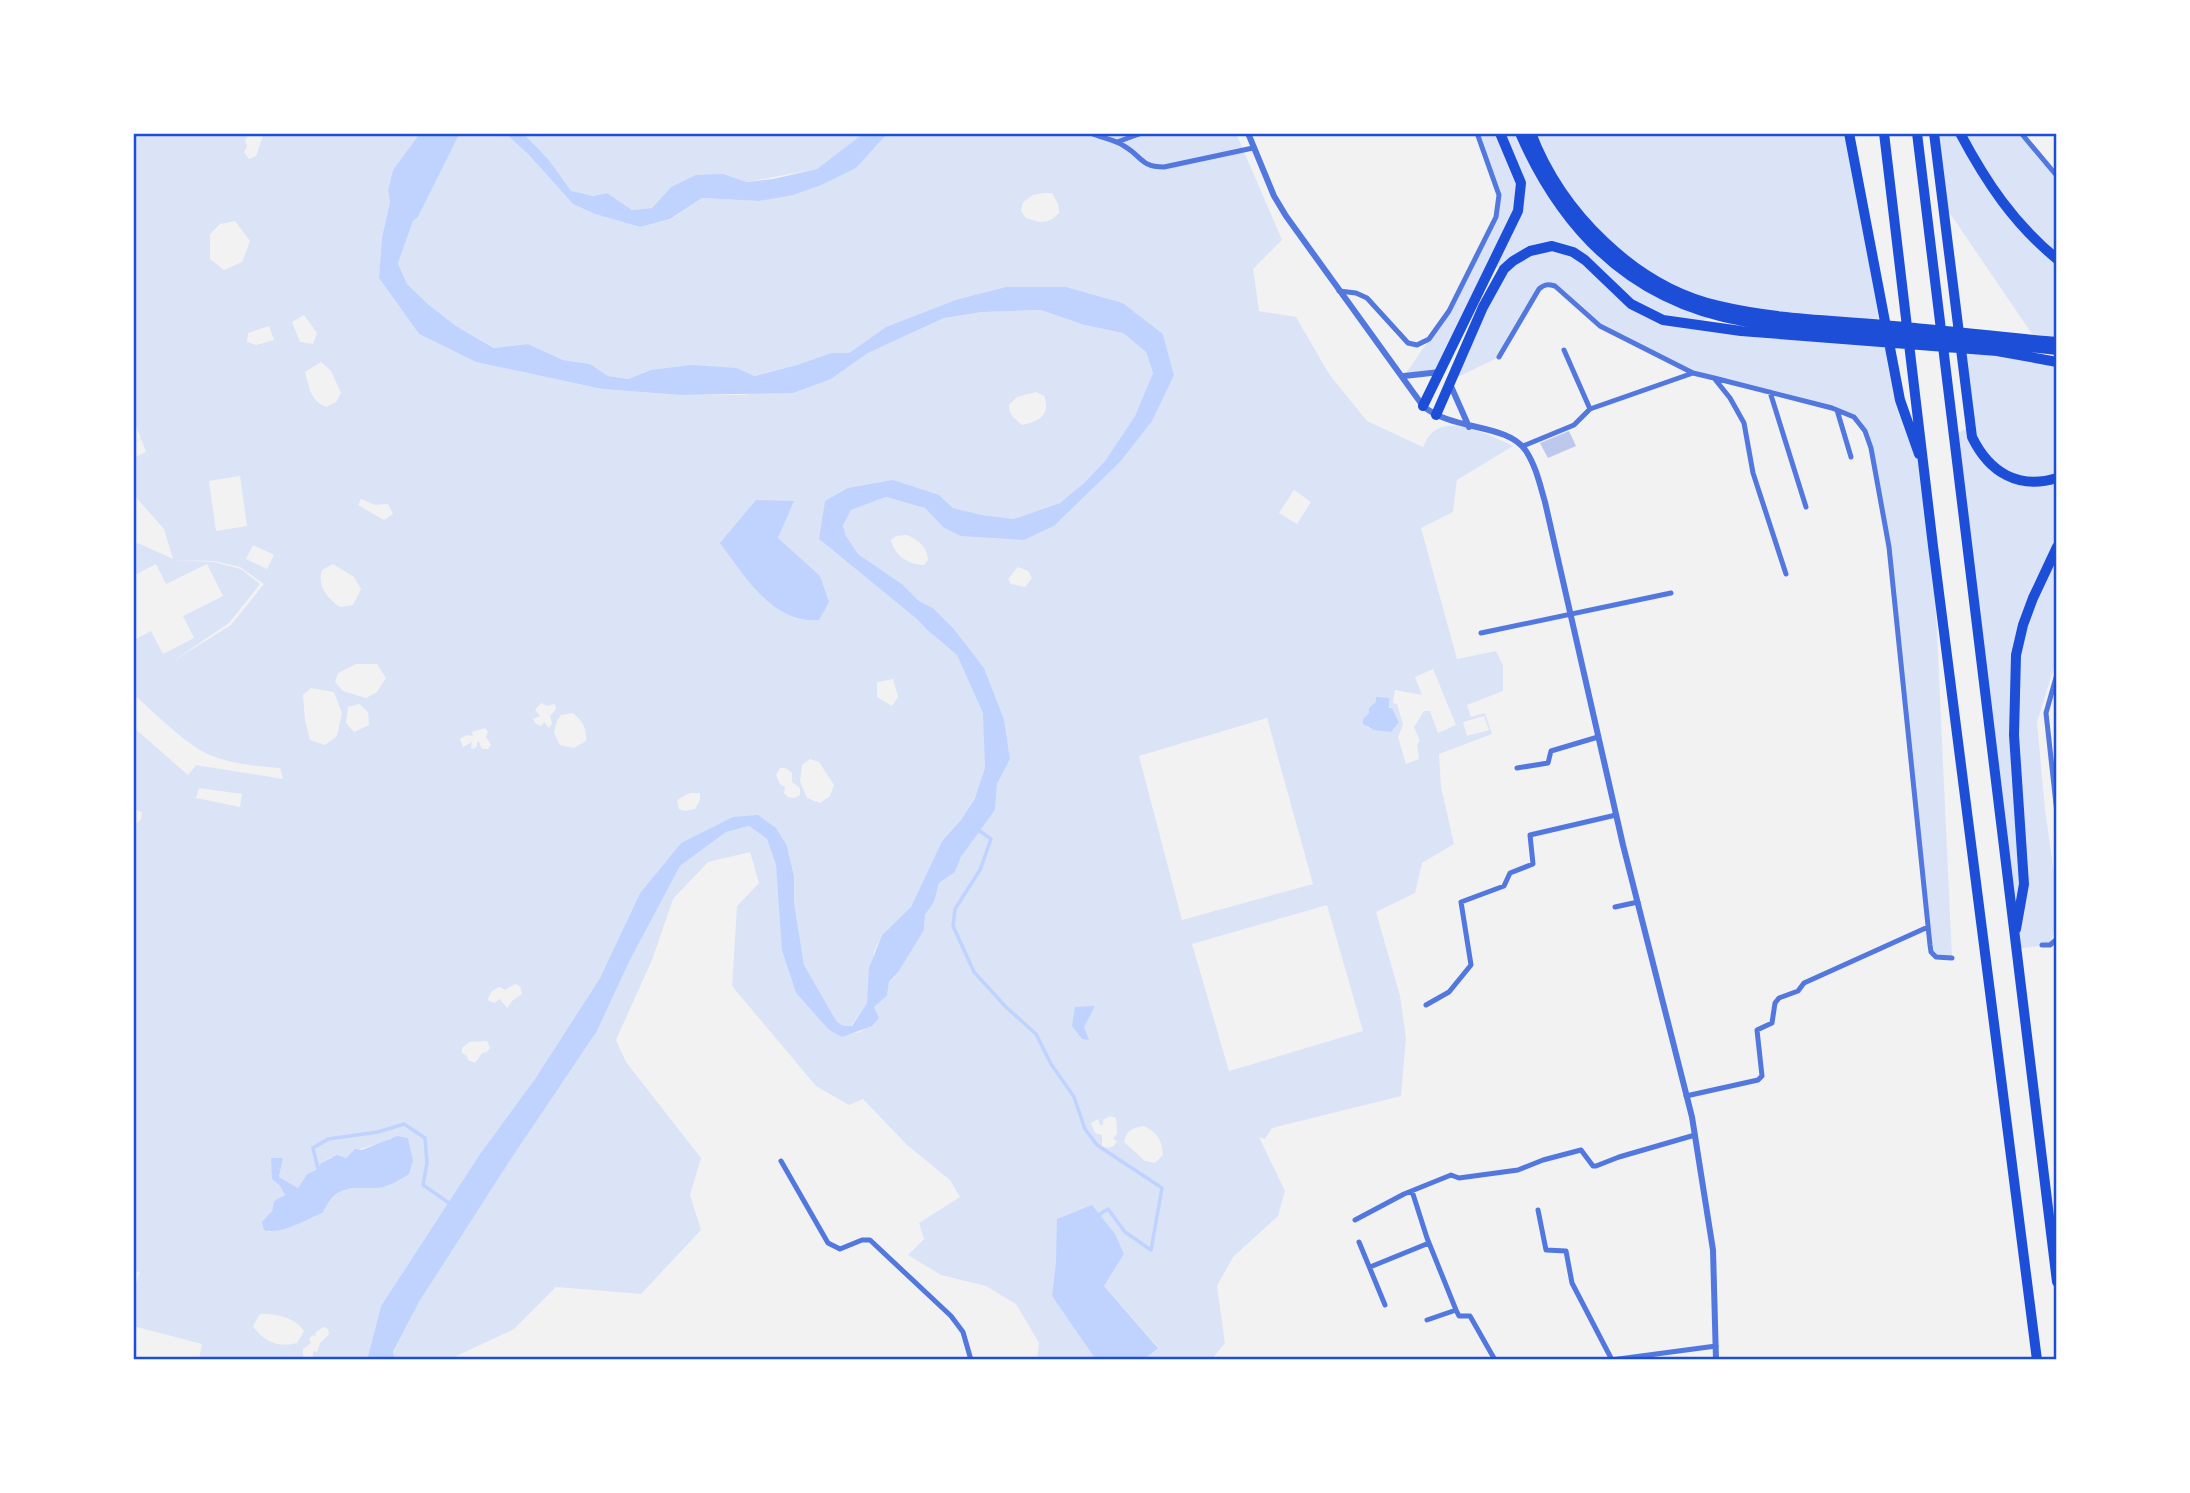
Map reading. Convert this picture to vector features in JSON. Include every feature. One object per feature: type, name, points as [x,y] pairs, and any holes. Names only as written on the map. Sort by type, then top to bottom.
[{"type":"highway","points":[[1423,406],[1518,211],[1521,183],[1500,133]]},
{"type":"highway","points":[[1520,133],[1535,167],[1572,222],[1609,260],[1649,289],[1688,308],[1743,321],[1995,342],[2057,350]]},
{"type":"highway","points":[[1531,133],[1555,181],[1572,206],[1591,229],[1618,254],[1648,275],[1716,306],[1855,330]]},
{"type":"highway","points":[[1849,133],[1900,400],[1926,474]]},
{"type":"highway","points":[[1884,133],[2037,1360]]},
{"type":"highway","points":[[1917,133],[2057,1282]]},
{"type":"highway","points":[[1934,133],[1972,437],[1984,457],[2004,476],[2022,482],[2057,478]]},
{"type":"highway","points":[[1960,133],[1979,169],[2015,220],[2057,259]]},
{"type":"highway","points":[[1436,415],[1483,307],[1504,269],[1513,261],[1540,247],[1552,246],[1573,252],[1585,260],[1630,304],[1663,320],[1741,331],[1855,330]]},
{"type":"highway","points":[[1995,342],[2057,342]]},
{"type":"highway","points":[[1995,342],[2057,362]]},
{"type":"highway","points":[[2014,943],[2024,884],[2014,735],[2016,655],[2033,598],[2057,547]]},
{"type":"street","points":[[1091,133],[1127,147],[1143,163],[1152,167],[1164,167],[1253,148]]},
{"type":"street","points":[[1117,142],[1142,133]]},
{"type":"street","points":[[1248,133],[1274,196],[1423,406],[1436,415],[1469,427],[1500,432],[1522,446],[1532,461],[1545,502],[1616,815],[1695,1135],[1713,1250],[1716,1360]]},
{"type":"street","points":[[1339,291],[1356,293],[1367,298],[1408,343],[1417,345],[1429,339],[1449,311],[1496,217],[1499,195],[1477,133]]},
{"type":"street","points":[[2021,133],[2057,176]]},
{"type":"street","points":[[1499,357],[1539,289],[1544,285],[1551,285],[1556,286],[1600,326],[1693,373],[1837,410],[1854,417],[1865,430],[1871,448],[1887,534],[1928,927],[1933,955],[1952,957]]},
{"type":"street","points":[[1564,351],[1590,408]]},
{"type":"street","points":[[1404,376],[1441,372]]},
{"type":"street","points":[[1522,446],[1574,425],[1590,408],[1693,373]]},
{"type":"street","points":[[1714,378],[1730,398],[1744,423],[1753,473],[1786,574]]},
{"type":"street","points":[[1450,381],[1469,427]]},
{"type":"street","points":[[1770,391],[1806,507]]},
{"type":"street","points":[[1837,410],[1851,457]]},
{"type":"street","points":[[1481,633],[1671,593]]},
{"type":"street","points":[[2057,674],[2046,713],[2057,813]]},
{"type":"street","points":[[1517,768],[1548,763],[1551,751],[1598,737]]},
{"type":"street","points":[[1426,1005],[1448,992],[1471,965],[1461,902],[1504,886],[1510,873],[1533,864],[1530,835],[1616,815]]},
{"type":"street","points":[[1615,907],[1638,902]]},
{"type":"street","points":[[1686,1096],[1758,1080],[1762,1076],[1757,1030],[1772,1023],[1775,1003],[1779,998],[1798,991],[1804,983],[1928,927]]},
{"type":"street","points":[[2042,945],[2057,939]]},
{"type":"street","points":[[1355,1220],[1451,1175],[1459,1178],[1512,1171],[1577,1151],[1585,1152],[1593,1166],[1596,1166],[1695,1135]]},
{"type":"street","points":[[781,1161],[828,1242],[840,1249],[862,1240],[870,1240],[951,1316],[963,1332],[971,1360]]},
{"type":"street","points":[[1412,1191],[1455,1310],[1460,1317],[1470,1316],[1494,1360]]},
{"type":"street","points":[[1538,1210],[1546,1250],[1566,1251],[1572,1283],[1612,1360],[1716,1346]]},
{"type":"street","points":[[1359,1242],[1385,1304]]},
{"type":"street","points":[[1370,1268],[1429,1243]]},
{"type":"street","points":[[1427,1320],[1455,1310]]},
{"type":"shaded area","points":[[133,133],[250,133],[245,140],[247,147],[244,152],[249,159],[256,156],[264,133],[420,133],[393,170],[388,190],[390,202],[382,237],[379,278],[419,334],[476,362],[602,389],[681,395],[743,395],[831,379],[868,353],[944,318],[982,312],[1041,310],[1084,325],[1123,333],[1146,352],[1153,373],[1135,416],[1105,461],[1060,503],[1014,519],[953,508],[939,495],[849,488],[819,539],[957,655],[984,713],[985,768],[979,790],[961,820],[942,841],[911,907],[882,935],[874,952],[867,1003],[851,1026],[837,1022],[804,965],[794,902],[794,876],[787,846],[758,815],[681,843],[640,893],[600,978],[381,1306],[367,1360],[199,1360],[202,1344],[133,1326],[133,1293],[140,1272],[133,1271],[133,830],[137,828],[136,824],[141,819],[142,812],[133,809],[133,727],[188,775],[196,765],[283,779],[280,768],[235,763],[201,750],[133,694],[133,634],[136,639],[151,631],[163,654],[194,638],[183,616],[223,596],[207,564],[166,584],[156,564],[133,576],[133,546],[138,543],[173,559],[164,529],[133,494],[133,458],[146,452],[141,439],[133,443],[141,438],[136,426],[133,427]],"holes":[[[235,221],[250,241],[242,262],[224,270],[210,259],[210,234],[220,224]],[[304,315],[317,333],[313,344],[300,342],[292,322]],[[269,326],[274,340],[256,345],[247,342],[248,333]],[[321,362],[331,371],[341,393],[336,402],[326,407],[311,393],[305,372]],[[1036,392],[1044,396],[1045,412],[1034,421],[1022,425],[1010,411],[1009,405],[1017,397]],[[240,476],[247,526],[216,531],[209,481]],[[361,499],[375,505],[388,504],[393,514],[384,520],[358,505]],[[793,501],[778,538],[788,548],[720,543]],[[253,545],[274,555],[267,569],[246,559]],[[175,560],[214,561],[240,567],[264,584],[231,625],[173,661],[229,623],[260,584],[241,569],[214,562]],[[333,564],[354,577],[361,589],[353,605],[340,607],[327,596],[321,581],[322,570]],[[356,664],[377,664],[386,678],[377,692],[366,698],[343,691],[335,682],[338,673]],[[893,679],[898,697],[892,706],[877,697],[877,682]],[[311,688],[334,692],[342,713],[337,736],[325,745],[310,740],[305,720],[303,695]],[[541,703],[547,706],[555,704],[556,709],[550,716],[552,724],[549,728],[544,722],[541,726],[533,719],[540,716],[535,710]],[[359,704],[368,712],[369,725],[354,732],[346,723],[348,707]],[[573,713],[584,726],[586,741],[574,748],[560,745],[554,733],[561,715]],[[485,728],[491,745],[488,749],[482,749],[477,742],[474,749],[471,748],[472,742],[463,747],[460,739],[466,735],[473,736],[472,732]],[[810,759],[819,762],[834,785],[830,796],[820,803],[807,798],[800,781],[802,765]],[[780,768],[786,768],[792,773],[792,782],[800,788],[800,795],[794,798],[784,793],[785,787],[780,784],[776,775]],[[199,788],[242,794],[240,807],[196,798]],[[690,793],[700,793],[695,809],[679,809],[677,800]],[[515,984],[520,986],[522,994],[507,1008],[500,999],[494,1003],[488,1000],[495,989],[500,987],[505,990]],[[487,1041],[490,1048],[482,1053],[475,1063],[468,1060],[462,1053],[462,1048],[469,1042]],[[390,1138],[408,1138],[410,1146],[400,1180],[380,1187],[344,1190],[333,1198],[323,1213],[268,1232],[274,1201],[285,1195],[272,1179],[282,1164],[279,1177],[298,1188],[307,1174],[318,1169],[321,1163],[331,1157],[346,1158],[356,1151]],[[260,1314],[285,1317],[296,1322],[304,1331],[297,1343],[284,1345],[267,1340],[253,1326]],[[323,1327],[328,1329],[329,1334],[320,1343],[317,1352],[313,1351],[313,1358],[308,1359],[303,1356],[303,1349],[311,1343],[309,1339],[313,1335],[316,1337],[315,1333]]]},
{"type":"shaded area","points":[[460,133],[505,133],[529,155],[573,204],[595,214],[640,227],[671,219],[702,198],[759,201],[856,168],[888,133],[1236,133],[1282,240],[1253,269],[1259,311],[1296,317],[1329,374],[1367,421],[1423,447],[1432,433],[1450,426],[1472,429],[1513,446],[1457,480],[1453,512],[1421,528],[1457,659],[1496,651],[1503,665],[1503,691],[1467,705],[1471,717],[1485,713],[1492,734],[1439,754],[1441,787],[1454,844],[1422,863],[1415,893],[1376,912],[1400,996],[1406,1038],[1401,1096],[1272,1128],[1265,1139],[1259,1137],[1285,1191],[1278,1216],[1233,1257],[1217,1286],[1225,1343],[1211,1360],[1143,1360],[1158,1347],[1104,1286],[1124,1254],[1056,1260],[1052,1296],[1096,1360],[1037,1360],[1039,1343],[1016,1304],[986,1286],[941,1275],[908,1255],[924,1239],[919,1223],[960,1197],[950,1180],[907,1145],[863,1099],[849,1105],[816,1086],[732,986],[737,906],[759,883],[750,852],[708,862],[673,899],[652,960],[616,1040],[626,1062],[701,1158],[690,1195],[701,1230],[641,1294],[556,1287],[514,1329],[448,1360],[395,1360],[393,1353],[419,1302],[597,1031],[630,960],[680,866],[726,832],[749,826],[767,839],[776,865],[790,974],[796,993],[828,1029],[858,1033],[865,1029],[874,1007],[887,996],[889,983],[924,930],[925,915],[934,902],[939,883],[955,872],[961,857],[995,810],[997,784],[1010,759],[1004,719],[984,668],[954,629],[933,608],[919,601],[902,584],[858,554],[843,527],[851,510],[886,497],[925,508],[943,527],[1024,540],[1054,526],[1120,462],[1174,375],[1163,334],[1123,303],[1066,287],[1006,287],[886,327],[849,353],[831,353],[753,376],[737,368],[651,370],[628,379],[608,376],[590,364],[563,360],[528,344],[495,348],[456,326],[429,305],[407,284],[398,262],[413,221],[418,217]],"holes":[[[1052,193],[1059,213],[1047,221],[1031,220],[1021,211],[1023,202],[1033,195]],[[1294,490],[1311,502],[1297,524],[1279,513]],[[896,536],[911,537],[924,548],[928,560],[924,565],[908,561],[899,555],[891,540]],[[1018,567],[1028,571],[1032,578],[1025,587],[1011,584],[1008,579]],[[1433,669],[1456,725],[1438,733],[1430,711],[1424,711],[1414,727],[1420,741],[1417,744],[1419,759],[1406,764],[1398,737],[1403,725],[1397,704],[1393,703],[1395,690],[1422,695],[1415,677]],[[1376,702],[1392,708],[1399,721],[1391,732],[1368,728],[1366,725]],[[1484,716],[1489,730],[1467,736],[1463,722]],[[1267,718],[1313,884],[1182,920],[1139,756]],[[1327,905],[1363,1031],[1229,1071],[1192,944]],[[1110,1116],[1116,1118],[1117,1134],[1113,1138],[1117,1142],[1112,1147],[1102,1146],[1102,1135],[1095,1133],[1091,1123],[1098,1119],[1100,1125]],[[1144,1126],[1153,1131],[1162,1145],[1163,1155],[1155,1163],[1145,1161],[1124,1142],[1128,1132]]]},
{"type":"shaded area","points":[[523,133],[864,133],[817,169],[747,182],[723,174],[671,187],[652,208],[632,210],[607,193],[593,196],[571,192],[549,160]]},
{"type":"shaded area","points":[[1477,133],[1520,133],[1551,194],[1628,275],[1715,316],[1697,323],[1889,341],[1900,400],[1926,474],[1933,546],[1952,958],[1933,955],[1889,547],[1865,431],[1848,414],[1693,373],[1614,334],[1556,286],[1544,285],[1499,357],[1450,381],[1504,269],[1491,266],[1441,372],[1404,376],[1449,311],[1496,216],[1499,195]]},
{"type":"shaded area","points":[[1533,133],[1849,133],[1886,327],[1716,306],[1648,275],[1572,206]]},
{"type":"shaded area","points":[[1934,133],[2022,133],[2057,176],[2057,342],[2036,340],[1943,203]]},
{"type":"shaded area","points":[[1960,347],[2057,362],[2057,658],[2037,722],[2045,810],[2057,894],[2057,920],[2050,945],[2015,949],[1953,435],[1970,427]]},
{"type":"water","points":[[420,133],[460,133],[418,217],[413,221],[398,263],[407,284],[429,305],[456,326],[494,348],[528,344],[563,360],[590,364],[608,376],[628,379],[651,370],[691,365],[737,368],[754,376],[831,353],[849,353],[886,327],[956,300],[1006,287],[1066,287],[1123,303],[1163,334],[1174,375],[1152,421],[1120,462],[1054,526],[1024,540],[961,536],[943,527],[925,508],[886,497],[851,510],[843,526],[858,554],[902,584],[919,601],[933,608],[954,629],[984,668],[1004,719],[1010,759],[997,784],[995,810],[961,857],[955,872],[939,883],[934,902],[925,915],[924,930],[899,971],[889,982],[887,996],[874,1007],[879,1018],[872,1026],[842,1037],[828,1029],[796,993],[782,950],[776,865],[767,839],[749,826],[726,832],[680,866],[630,960],[597,1031],[419,1302],[393,1352],[395,1360],[367,1360],[381,1306],[600,978],[640,893],[681,843],[733,817],[758,815],[776,828],[787,846],[794,876],[794,902],[804,965],[837,1022],[852,1026],[867,1003],[869,968],[882,935],[911,907],[942,841],[961,820],[975,798],[985,768],[983,713],[957,655],[819,539],[825,501],[848,488],[893,480],[939,495],[953,508],[982,515],[1014,519],[1060,503],[1105,461],[1135,416],[1153,373],[1146,352],[1123,333],[1084,325],[1041,310],[982,312],[944,318],[868,353],[831,379],[793,393],[681,395],[602,389],[476,362],[419,334],[379,278],[382,237],[390,202],[388,190],[393,170]]},
{"type":"water","points":[[505,133],[523,133],[549,160],[571,191],[593,196],[607,193],[632,210],[652,208],[671,187],[696,175],[723,174],[747,182],[773,179],[817,169],[864,133],[888,133],[856,168],[821,185],[793,195],[759,201],[702,198],[670,219],[640,227],[595,214],[573,204],[529,155]]},
{"type":"water","points":[[756,500],[794,501],[778,538],[820,576],[829,602],[819,620],[802,619],[774,606],[750,583],[720,543]]},
{"type":"water","points":[[1376,697],[1389,698],[1389,708],[1392,708],[1399,722],[1391,732],[1374,730],[1363,724],[1369,708],[1376,702]]},
{"type":"water","points":[[1095,1006],[1084,1027],[1089,1040],[1082,1039],[1072,1026],[1075,1007]]},
{"type":"water","points":[[397,1136],[408,1138],[413,1161],[409,1174],[378,1188],[343,1190],[332,1198],[323,1213],[286,1228],[264,1230],[262,1222],[272,1211],[274,1201],[285,1195],[272,1179],[271,1158],[283,1158],[279,1177],[298,1188],[307,1174],[318,1169],[321,1163],[337,1155],[346,1158],[355,1149],[362,1150]]},
{"type":"water","points":[[1092,1205],[1115,1234],[1124,1254],[1104,1286],[1158,1348],[1143,1360],[1096,1360],[1052,1296],[1057,1219]]},
{"type":"building","points":[[1569,431],[1576,446],[1548,458],[1540,443]]},
{"type":"waterway","points":[[977,829],[991,839],[980,870],[955,909],[953,926],[974,972],[1006,1007],[1036,1034],[1051,1064],[1074,1097],[1085,1129],[1097,1145],[1162,1188],[1151,1250],[1125,1232],[1108,1209],[1097,1216]]},
{"type":"waterway","points":[[318,1169],[313,1148],[328,1139],[378,1132],[404,1124],[425,1138],[427,1163],[423,1185],[452,1205]]}]
